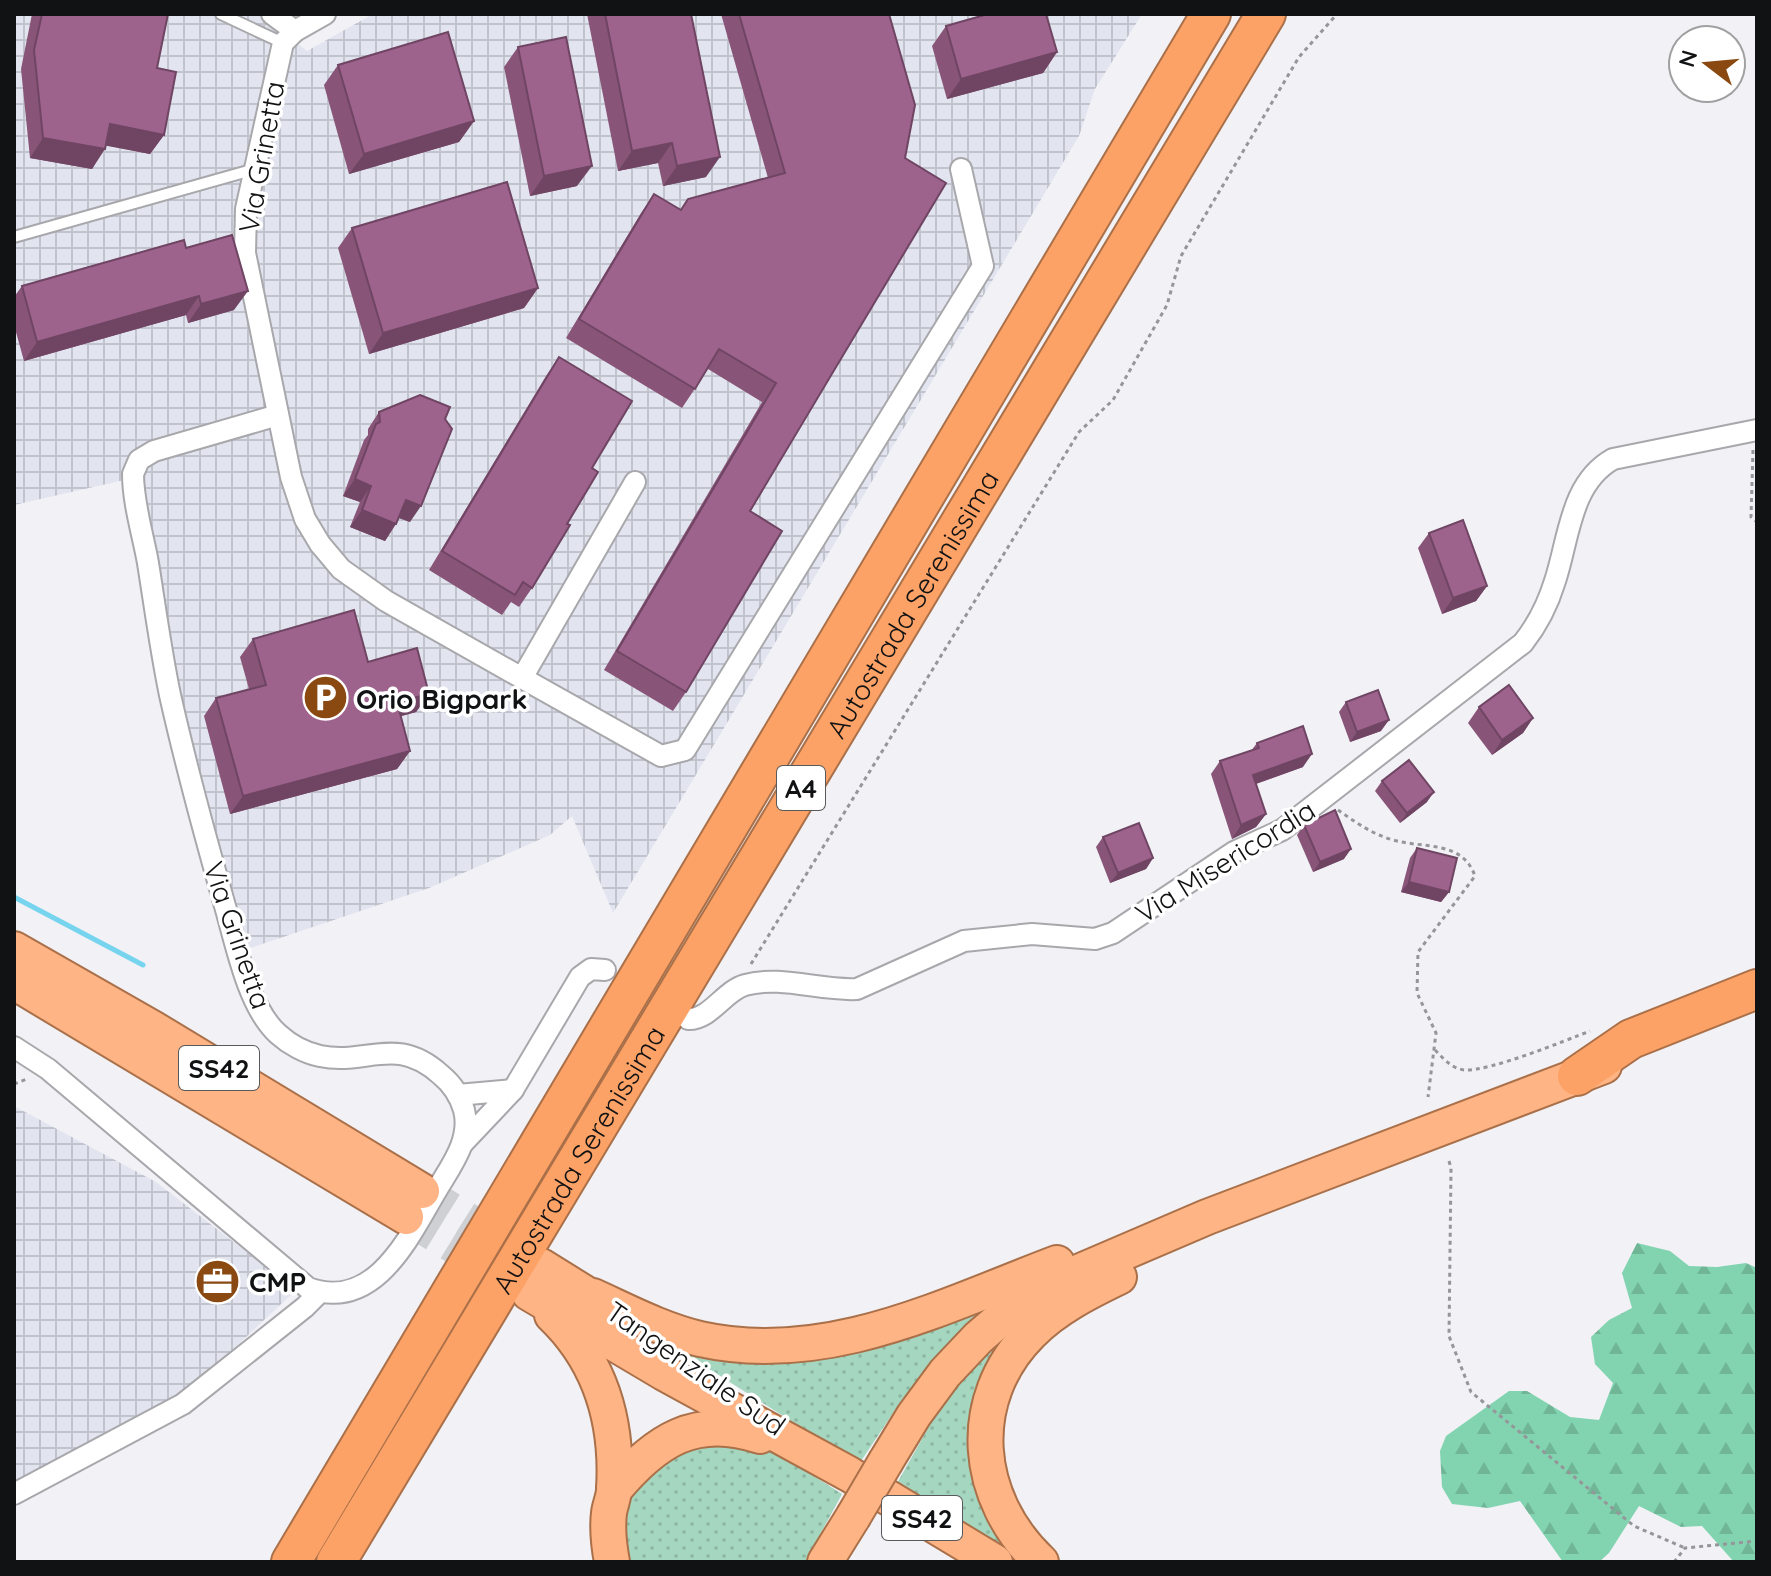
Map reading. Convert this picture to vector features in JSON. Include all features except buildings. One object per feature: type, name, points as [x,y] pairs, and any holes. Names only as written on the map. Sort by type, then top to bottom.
[{"type":"highway","name":"Autostrada Serenissima","points":[[291,1562],[1211,14]]},
{"type":"highway","name":"Autostrada Serenissima","points":[[336,1562],[1266,14]]},
{"type":"highway","name":"SS42","points":[[14,949],[154,1029],[414,1204],[14,982]]},
{"type":"highway","points":[[1577,1076],[1631,1039],[1757,989]]},
{"type":"highway","points":[[825,1562],[914,1415],[945,1373],[978,1338],[1013,1308],[1060,1280],[1207,1217],[1757,1006]]},
{"type":"highway","points":[[593,1296],[662,1328],[701,1339],[773,1346],[818,1344],[881,1329],[952,1305],[1173,1216],[1207,1217]]},
{"type":"highway","points":[[1041,1562],[1016,1535],[989,1480],[985,1456],[988,1410],[1001,1372],[1014,1352],[1045,1320],[1095,1289],[1144,1265],[1186,1250],[1207,1217]]},
{"type":"highway","points":[[535,1279],[563,1327],[587,1359],[601,1386],[613,1427],[614,1490],[609,1514],[612,1562]]},
{"type":"highway","name":"Tangenziale Sud","points":[[535,1279],[593,1296],[849,1474]]},
{"type":"highway","name":"Tangenziale Sud","points":[[535,1279],[664,1373],[849,1474],[995,1562]]},
{"type":"highway","points":[[614,1490],[648,1454],[681,1434],[707,1428],[730,1428],[757,1435],[849,1474]]},
{"type":"street","points":[[272,14],[289,37],[325,14]]},
{"type":"street","name":"Via Grinetta","points":[[289,37],[246,209],[245,253],[291,477],[305,519],[320,544],[341,569],[386,601],[661,756],[685,750],[983,266],[961,169]]},
{"type":"street","name":"Via Grinetta","points":[[278,415],[154,451],[139,460],[133,474],[170,694],[210,854],[245,976],[262,1014],[276,1033],[297,1047],[320,1056],[344,1058],[394,1053],[413,1056],[431,1065],[458,1095]]},
{"type":"street","name":"Via Misericordia","points":[[688,1019],[701,1016],[733,990],[750,984],[789,983],[840,990],[857,989],[903,970],[946,947],[972,939],[1032,934],[1081,940],[1105,937],[1234,852],[1282,830],[1523,643],[1534,630],[1555,582],[1576,504],[1590,476],[1599,466],[1613,459],[1756,430]]},
{"type":"street","points":[[522,678],[635,482]]},
{"type":"street","points":[[14,1047],[48,1069],[308,1288],[338,1293],[356,1288],[380,1274],[399,1255],[463,1143],[513,1090],[580,977],[591,969],[605,970]]},
{"type":"street","points":[[463,1143],[465,1112],[458,1095],[513,1090]]},
{"type":"street","points":[[14,1494],[183,1404],[320,1292]]},
{"type":"lane","points":[[221,14],[289,37]]},
{"type":"lane","points":[[14,237],[255,169]]},
{"type":"path","points":[[750,984],[751,965],[1079,432],[1113,400],[1167,305],[1181,256],[1299,57],[1337,14]]},
{"type":"path","points":[[1756,430],[1750,477],[1751,517],[1757,522]]},
{"type":"path","points":[[1323,799],[1367,830],[1393,840],[1459,852],[1470,862],[1475,876],[1418,952],[1417,993],[1436,1033],[1428,1097]]},
{"type":"path","points":[[1435,1050],[1449,1065],[1465,1070],[1495,1064],[1594,1030]]},
{"type":"path","points":[[1449,1161],[1449,1336],[1471,1392],[1634,1526],[1685,1548],[1757,1541]]},
{"type":"path","points":[[1674,1562],[1685,1548]]},
{"type":"shaded area","points":[[14,14],[259,14],[307,51],[373,14],[1142,14],[1095,89],[1079,136],[613,913],[572,816],[550,835],[429,888],[247,949],[180,693],[142,476],[14,505]]},
{"type":"shaded area","points":[[14,1106],[156,1182],[296,1290],[176,1403],[14,1486]]},
{"type":"green space","points":[[1637,1243],[1670,1251],[1689,1266],[1717,1267],[1746,1263],[1757,1268],[1757,1562],[1734,1562],[1702,1526],[1681,1527],[1639,1506],[1609,1553],[1599,1562],[1563,1562],[1520,1501],[1488,1508],[1452,1504],[1442,1487],[1440,1451],[1446,1436],[1509,1391],[1527,1391],[1570,1417],[1599,1420],[1613,1383],[1595,1364],[1591,1337],[1609,1320],[1632,1308],[1622,1273]]},
{"type":"green space","points":[[1004,1298],[908,1398],[903,1398],[859,1464],[676,1348]]},
{"type":"green space","points":[[1037,1312],[979,1408],[1020,1562],[896,1485],[935,1416],[932,1413],[944,1398],[993,1345]]},
{"type":"green space","points":[[694,1437],[771,1449],[842,1494],[805,1562],[624,1562],[620,1543],[628,1493]]},
{"type":"waterway","points":[[14,897],[143,965]]},
{"type":"tunnel","points":[[422,1191],[541,1266]]},
{"type":"tunnel","points":[[406,1217],[494,1271]]},
{"type":"place","name":"Orio Bigpark","points":[[325,698]]},
{"type":"place","name":"CMP","points":[[218,1281]]}]
